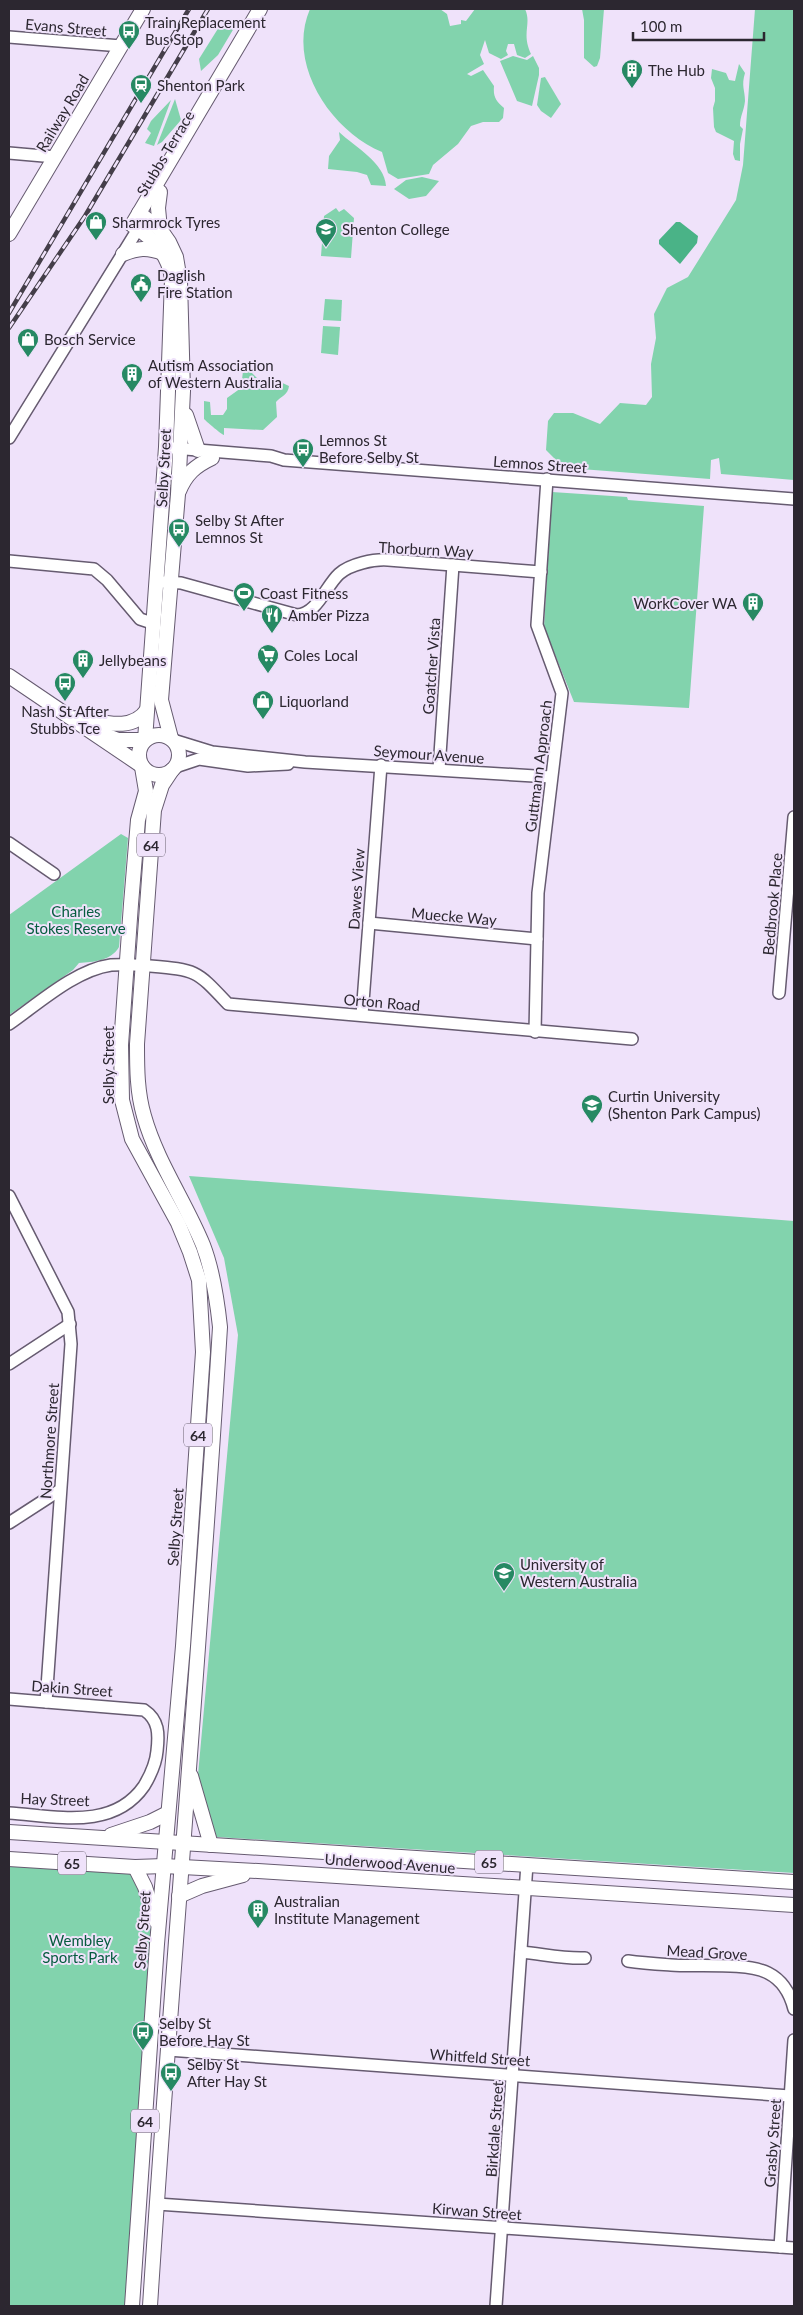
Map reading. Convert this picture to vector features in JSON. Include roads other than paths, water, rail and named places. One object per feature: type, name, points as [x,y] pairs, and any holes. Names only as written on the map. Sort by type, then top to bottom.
[{"type":"main road","name":"Railway Road","points":[[9,234],[143,9]]},
{"type":"main road","name":"Stubbs Terrace","points":[[139,221],[260,9]]},
{"type":"main road","name":"Stubbs Terrace","points":[[139,221],[160,192],[268,9]]},
{"type":"main road","points":[[160,192],[158,208],[160,229]]},
{"type":"main road","name":"Selby Street","points":[[139,221],[160,229],[174,249],[178,265],[184,347],[183,391],[172,452],[156,582],[144,740]]},
{"type":"main road","name":"Selby Street","points":[[139,221],[163,253],[170,268],[172,284],[172,452],[178,494],[161,700],[172,739]]},
{"type":"main road","points":[[123,254],[142,248],[149,248],[163,253]]},
{"type":"main road","points":[[183,391],[188,424],[198,450]]},
{"type":"main road","points":[[178,494],[185,477],[193,468],[212,458]]},
{"type":"main road","points":[[9,676],[71,718],[142,766],[148,772],[164,775],[174,768],[179,754],[172,739],[157,734],[144,740],[114,739],[71,718]]},
{"type":"main road","points":[[71,718],[115,724],[138,718],[147,710]]},
{"type":"main road","name":"64","points":[[142,766],[138,752],[144,740]]},
{"type":"main road","name":"Selby Street","points":[[132,2306],[158,1932],[194,1498],[203,1352],[199,1280],[190,1252],[178,1223],[132,1139],[122,1100],[121,1045],[138,820],[146,791],[142,766]]},
{"type":"main road","name":"Selby Street","points":[[150,2306],[210,1498],[220,1327],[215,1288],[203,1246],[160,1160],[150,1136],[140,1096],[137,1044],[154,810],[162,785],[174,768]]},
{"type":"main road","points":[[122,1100],[140,1096]]},
{"type":"main road","points":[[194,1498],[210,1498]]},
{"type":"main road","points":[[181,1672],[197,1672]]},
{"type":"main road","points":[[189,1771],[211,1845]]},
{"type":"main road","points":[[103,1838],[150,1822],[168,1813]]},
{"type":"main road","name":"65","points":[[9,1832],[166,1842]]},
{"type":"main road","name":"Underwood Avenue","points":[[166,1842],[794,1882]]},
{"type":"main road","name":"65","points":[[9,1859],[135,1867],[164,1866]]},
{"type":"main road","name":"Underwood Avenue","points":[[164,1866],[794,1905]]},
{"type":"main road","points":[[135,1867],[145,1887],[158,1932]]},
{"type":"main road","points":[[180,1896],[209,1884],[258,1871]]},
{"type":"street","name":"Evans Street","points":[[9,37],[121,46]]},
{"type":"street","points":[[9,153],[55,157]]},
{"type":"street","name":"Stubbs Terrace","points":[[9,438],[102,285],[123,254],[139,221]]},
{"type":"street","name":"Stubbs Terrace","points":[[102,285],[105,274],[139,221]]},
{"type":"street","name":"Lemnos Street","points":[[172,452],[198,450],[271,456],[284,460]]},
{"type":"street","name":"Lemnos Street","points":[[172,452],[212,458],[270,462],[284,460],[794,499]]},
{"type":"street","name":"Guttmann Approach","points":[[535,1032],[538,893],[562,690],[537,625],[547,479]]},
{"type":"street","name":"Thorburn Way","points":[[156,582],[195,587],[290,614],[302,614],[312,608],[344,570],[373,560],[541,572]]},
{"type":"street","points":[[9,561],[94,569],[107,580],[140,619],[152,623]]},
{"type":"street","name":"Goatcher Vista","points":[[439,769],[453,565]]},
{"type":"street","name":"Seymour Avenue","points":[[172,739],[208,751],[305,762],[381,765],[551,777]]},
{"type":"street","name":"Seymour Avenue","points":[[174,768],[185,762],[199,760],[255,767],[305,762]]},
{"type":"street","name":"Dawes View","points":[[362,1015],[381,765]]},
{"type":"street","name":"Bedbrook Place","points":[[779,993],[794,817]]},
{"type":"street","points":[[9,843],[54,874]]},
{"type":"street","name":"Muecke Way","points":[[369,923],[537,938]]},
{"type":"street","name":"Orton Road","points":[[9,1024],[81,974],[104,966],[127,964],[194,972],[204,978],[228,1004],[632,1039]]},
{"type":"street","name":"Northmore Street","points":[[10,1202],[57,1288],[68,1312],[70,1324],[71,1344],[46,1702]]},
{"type":"street","points":[[9,1364],[70,1324]]},
{"type":"street","points":[[9,1522],[60,1490]]},
{"type":"street","name":"Dakin Street","points":[[9,1699],[133,1708]]},
{"type":"street","name":"Hay Street","points":[[9,1813],[83,1818],[108,1814],[129,1803],[148,1779],[157,1757],[158,1737],[156,1724],[152,1716],[144,1710],[133,1708]]},
{"type":"street","name":"Birkdale Street","points":[[496,2306],[527,1864]]},
{"type":"street","points":[[521,1952],[567,1959],[585,1958]]},
{"type":"street","name":"Mead Grove","points":[[628,1961],[672,1965],[718,1965],[766,1972],[780,1981],[790,1997],[794,2009]]},
{"type":"street","name":"Grasby Street","points":[[780,2247],[794,2040]]},
{"type":"street","name":"Whitfeld Street","points":[[168,2050],[513,2074],[790,2096]]},
{"type":"street","name":"Kirwan Street","points":[[157,2204],[794,2248]]},
{"type":"railway","points":[[9,313],[189,9]]},
{"type":"railway","points":[[9,328],[85,216],[208,9]]},
{"type":"place","name":"Train Replacement Bus Stop","points":[[129,50]]},
{"type":"place","name":"The Hub","points":[[632,89]]},
{"type":"place","name":"Shenton Park","points":[[141,104]]},
{"type":"place","name":"Sharmrock Tyres","points":[[96,241]]},
{"type":"place","name":"Shenton College","points":[[326,248]]},
{"type":"place","name":"Daglish Fire Station","points":[[141,303]]},
{"type":"place","name":"Bosch Service","points":[[28,358]]},
{"type":"place","name":"Autism Association of Western Australia","points":[[132,393]]},
{"type":"place","name":"Lemnos St Before Selby St","points":[[303,468]]},
{"type":"place","name":"Selby St After Lemnos St","points":[[179,548]]},
{"type":"place","name":"Coast Fitness","points":[[244,612]]},
{"type":"place","name":"WorkCover WA","points":[[753,622]]},
{"type":"place","name":"Amber Pizza","points":[[272,634]]},
{"type":"place","name":"Coles Local","points":[[268,674]]},
{"type":"place","name":"Jellybeans","points":[[83,679]]},
{"type":"place","name":"Nash St After Stubbs Tce","points":[[65,702]]},
{"type":"place","name":"Liquorland","points":[[263,720]]},
{"type":"place","name":"Curtin University (Shenton Park Campus)","points":[[592,1124]]},
{"type":"place","name":"University of Western Australia","points":[[504,1592]]},
{"type":"place","name":"Australian Institute Management","points":[[258,1929]]},
{"type":"place","name":"Selby St Before Hay St","points":[[143,2051]]},
{"type":"place","name":"Selby St After Hay St","points":[[171,2092]]},
{"type":"park label","name":"Charles Stokes Reserve","points":[[76,920]]},
{"type":"park label","name":"Wembley Sports Park","points":[[80,1948]]}]
